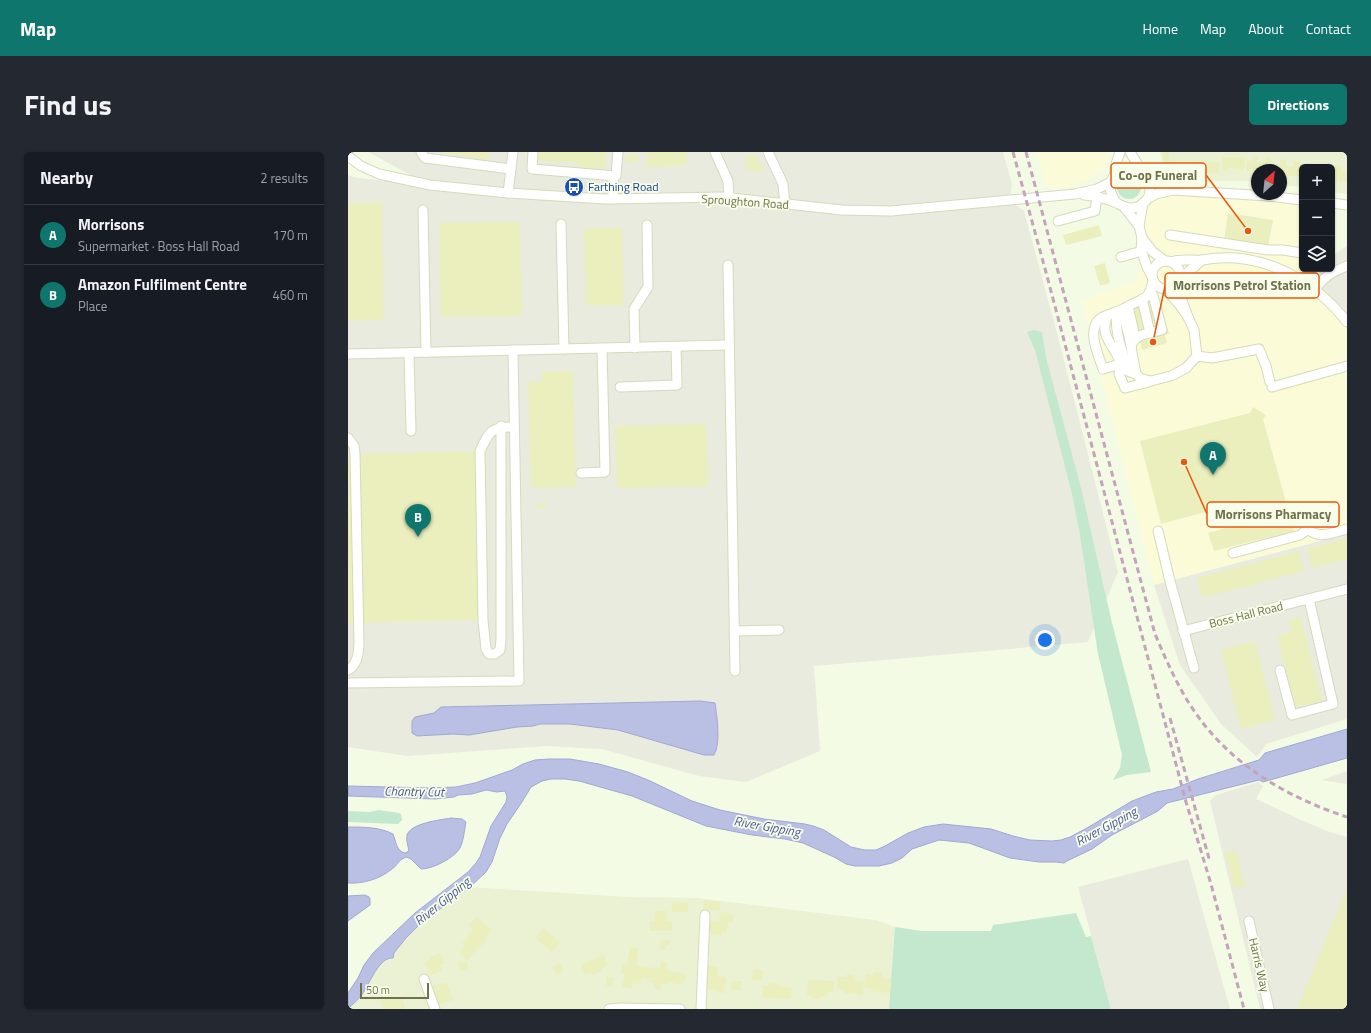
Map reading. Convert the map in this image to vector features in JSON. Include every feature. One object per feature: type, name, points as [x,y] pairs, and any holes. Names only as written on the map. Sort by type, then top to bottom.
[{"type":"street","points":[[421,152],[425,158],[511,169]]},
{"type":"street","points":[[508,193],[514,152]]},
{"type":"street","points":[[533,152],[532,169],[613,176]]},
{"type":"street","points":[[613,199],[613,176],[616,176],[618,152]]},
{"type":"street","points":[[715,152],[728,181],[729,198]]},
{"type":"street","points":[[768,152],[783,184],[785,204]]},
{"type":"street","points":[[1120,152],[1110,189],[1112,197],[1139,226]]},
{"type":"street","points":[[1130,152],[1146,175],[1150,188],[1139,226],[1142,238],[1142,251],[1147,268],[1160,288],[1164,289],[1179,304],[1188,317]]},
{"type":"street","name":"Sproughton Road","points":[[348,156],[361,166],[379,174],[430,186],[508,193],[613,199],[729,198],[842,210],[890,211],[1075,194],[1097,189],[1113,178],[1121,170],[1128,168],[1135,168],[1173,190]]},
{"type":"street","name":"Sproughton Road","points":[[1075,194],[1097,196],[1120,205],[1134,208],[1156,194],[1173,190],[1268,196],[1299,200]]},
{"type":"street","points":[[1058,221],[1095,211],[1097,196]]},
{"type":"street","points":[[1335,203],[1347,205]]},
{"type":"street","points":[[423,210],[426,352]]},
{"type":"street","points":[[561,224],[564,349]]},
{"type":"street","points":[[635,348],[634,309],[648,287],[647,226]]},
{"type":"street","points":[[1170,235],[1223,244],[1299,253]]},
{"type":"street","points":[[1120,342],[1118,360],[1119,374],[1125,388],[1180,373],[1197,356],[1194,330],[1180,296],[1180,272],[1178,268],[1153,252],[1142,238]]},
{"type":"street","points":[[1121,257],[1142,251]]},
{"type":"street","points":[[1143,336],[1124,317],[1123,312],[1153,278],[1155,267],[1158,263],[1176,260],[1236,258],[1264,263],[1294,275],[1315,289],[1338,310],[1347,322]]},
{"type":"street","points":[[1164,289],[1174,287],[1202,260]]},
{"type":"street","points":[[728,265],[728,345],[735,671]]},
{"type":"street","points":[[1335,270],[1347,266]]},
{"type":"street","points":[[1315,289],[1329,272]]},
{"type":"street","points":[[1118,360],[1103,369],[1094,335],[1096,323],[1129,305],[1154,299],[1162,330],[1143,336]]},
{"type":"street","points":[[1129,305],[1143,336],[1136,374]]},
{"type":"street","points":[[1129,305],[1117,331],[1120,342],[1132,371],[1141,379],[1151,381]]},
{"type":"street","points":[[1129,305],[1105,323],[1105,330],[1108,343],[1118,360],[1128,372],[1136,374]]},
{"type":"street","points":[[348,354],[728,345]]},
{"type":"street","points":[[620,387],[677,385],[676,347]]},
{"type":"street","points":[[581,472],[605,472],[602,348]]},
{"type":"street","points":[[1197,356],[1212,358],[1259,349],[1265,362],[1271,384],[1347,366]]},
{"type":"street","points":[[348,683],[519,681],[512,350]]},
{"type":"street","points":[[409,353],[411,431]]},
{"type":"street","points":[[1100,359],[1118,360]]},
{"type":"street","points":[[501,426],[502,639],[500,650],[495,654],[490,654],[486,649],[483,620],[480,451],[488,434],[501,426],[514,427]]},
{"type":"street","points":[[348,438],[354,446],[355,454],[359,642],[358,655],[354,666],[348,670]]},
{"type":"street","points":[[1233,553],[1300,535],[1308,530],[1312,534],[1323,535],[1347,529]]},
{"type":"street","points":[[1158,531],[1183,631],[1194,668]]},
{"type":"street","name":"Boss Hall Road","points":[[1183,631],[1309,600],[1347,589]]},
{"type":"street","points":[[1280,670],[1292,715],[1333,704],[1309,600]]},
{"type":"street","points":[[734,631],[779,630]]},
{"type":"street","points":[[701,1009],[705,915]]},
{"type":"street","name":"Harris Way","points":[[1249,921],[1269,1009]]},
{"type":"street","points":[[424,979],[435,1009]]},
{"type":"street","points":[[609,1009],[680,1009]]},
{"type":"shaded area","points":[[368,152],[1003,152],[1012,184],[1010,201],[1024,211],[1118,572],[1088,642],[814,666],[820,751],[746,782],[699,776],[602,749],[547,746],[407,756],[348,747],[348,175],[357,178],[429,185]]},
{"type":"shaded area","points":[[1037,152],[1111,152],[1106,166],[1087,181],[1068,187],[1046,186]]},
{"type":"shaded area","points":[[1160,152],[1347,152],[1347,194],[1335,192],[1335,164],[1299,164],[1299,187],[1287,186],[1287,164],[1251,164],[1251,181],[1167,181]]},
{"type":"shaded area","points":[[1129,175],[1138,178],[1141,187],[1138,196],[1129,199],[1120,196],[1117,187],[1120,178]]},
{"type":"shaded area","points":[[1150,188],[1251,196],[1251,200],[1299,200],[1299,272],[1308,272],[1307,278],[1315,289],[1347,322],[1347,534],[1154,585],[1082,301],[1137,281],[1140,257],[1134,208],[1147,199]]},
{"type":"shaded area","points":[[1347,246],[1347,322],[1315,284],[1320,272],[1335,272],[1335,254]]},
{"type":"shaded area","points":[[1034,330],[1042,332],[1046,358],[1080,484],[1113,627],[1151,772],[1127,775],[1113,780],[1120,768],[1122,755],[1098,654],[1080,535],[1072,494],[1035,350],[1027,332]]},
{"type":"shaded area","points":[[1347,534],[1347,719],[1266,744],[1257,757],[1221,724],[1180,665],[1154,585]]},
{"type":"shaded area","points":[[1347,771],[1347,784],[1322,780]]},
{"type":"shaded area","points":[[1258,782],[1263,786],[1256,799],[1327,831],[1347,837],[1347,1009],[1260,1009],[1210,801],[1216,795]]},
{"type":"shaded area","points":[[379,810],[399,813],[401,814],[402,820],[398,824],[348,822],[348,811],[369,812]]},
{"type":"shaded area","points":[[1188,859],[1230,1009],[1111,1009],[1078,887]]},
{"type":"shaded area","points":[[470,887],[629,897],[698,898],[876,920],[895,927],[890,1009],[349,1009],[351,1005],[363,994],[379,965],[390,958],[406,938],[421,923]]},
{"type":"shaded area","points":[[1076,913],[1086,937],[1091,936],[1111,1009],[889,1009],[895,927],[922,931],[991,931],[993,925]]},
{"type":"water","points":[[700,701],[715,703],[718,737],[714,755],[704,755],[618,730],[570,724],[540,724],[469,735],[453,734],[417,736],[412,733],[412,721],[415,717],[434,713],[441,707]]},
{"type":"water","points":[[1347,729],[1347,758],[1263,782],[1259,780],[1167,803],[1158,811],[1112,835],[1092,849],[1064,863],[1039,862],[1010,858],[969,843],[939,840],[912,849],[902,858],[892,863],[879,866],[855,866],[846,864],[803,843],[706,826],[632,796],[579,781],[551,779],[542,781],[531,787],[507,824],[500,838],[492,862],[486,872],[470,887],[421,923],[394,953],[393,958],[388,959],[379,966],[358,1000],[348,1009],[348,993],[358,978],[364,965],[373,953],[415,913],[468,872],[476,863],[480,857],[491,826],[506,802],[507,797],[505,791],[497,792],[486,790],[472,794],[435,799],[348,796],[348,786],[429,788],[456,787],[475,783],[535,760],[570,759],[599,764],[628,772],[692,801],[720,810],[764,819],[813,826],[824,830],[851,847],[865,850],[876,850],[908,833],[924,827],[943,824],[991,829],[1030,840],[1052,841],[1070,837],[1132,801],[1259,760],[1265,753]]},
{"type":"water","points":[[451,818],[462,819],[466,822],[460,848],[453,856],[426,869],[421,869],[411,859],[406,857],[387,873],[377,878],[365,882],[348,883],[348,827],[371,828],[383,830],[393,834],[398,848],[405,853],[409,851],[407,835],[410,831],[426,823]]},
{"type":"water","points":[[365,895],[370,899],[370,905],[348,921],[348,896]]},
{"type":"building","points":[[439,152],[490,152],[488,160]]},
{"type":"building","points":[[537,152],[606,152],[605,168],[578,167],[579,163],[536,160]]},
{"type":"building","points":[[647,152],[686,152],[687,165],[647,167]]},
{"type":"building","points":[[1163,152],[1169,152],[1169,161],[1177,161],[1177,171],[1166,171],[1166,161],[1163,161]]},
{"type":"building","points":[[625,155],[638,155],[638,162],[626,162]]},
{"type":"building","points":[[746,155],[758,156],[757,167],[762,164],[765,170],[745,170]]},
{"type":"building","points":[[1252,156],[1258,157],[1257,162],[1265,163],[1266,157],[1271,158],[1271,163],[1275,164],[1251,164],[1251,171],[1246,171],[1247,161],[1251,161]]},
{"type":"building","points":[[1222,157],[1245,157],[1244,171],[1228,168],[1228,170],[1222,170]]},
{"type":"building","points":[[1280,159],[1286,160],[1286,164],[1280,164]]},
{"type":"building","points":[[1179,161],[1191,161],[1191,172],[1179,172]]},
{"type":"building","points":[[1193,161],[1204,161],[1204,172],[1193,172]]},
{"type":"building","points":[[1294,161],[1300,161],[1299,177],[1287,176],[1287,165],[1294,166]]},
{"type":"building","points":[[1207,162],[1219,162],[1219,173],[1207,173]]},
{"type":"building","points":[[1336,165],[1342,166],[1341,171],[1347,172],[1347,182],[1335,181]]},
{"type":"building","points":[[382,202],[384,320],[348,321],[348,203]]},
{"type":"building","points":[[1228,213],[1273,220],[1268,248],[1224,241]]},
{"type":"building","points":[[520,222],[522,316],[441,317],[439,223]]},
{"type":"building","points":[[1099,225],[1102,236],[1066,245],[1063,235]]},
{"type":"building","points":[[584,228],[622,228],[624,305],[586,305]]},
{"type":"building","points":[[1105,263],[1110,283],[1100,286],[1094,266]]},
{"type":"building","points":[[1160,300],[1169,334],[1165,335],[1167,343],[1142,350],[1140,341],[1126,309]]},
{"type":"building","points":[[573,371],[576,487],[531,487],[528,382],[542,382],[542,372]]},
{"type":"building","points":[[1253,407],[1266,415],[1263,419],[1294,531],[1214,551],[1208,533],[1226,528],[1220,508],[1161,524],[1140,441],[1250,413]]},
{"type":"building","points":[[706,424],[708,486],[617,488],[615,426]]},
{"type":"building","points":[[486,451],[489,620],[348,623],[348,454]]},
{"type":"building","points":[[536,504],[546,504],[546,508],[536,508]]},
{"type":"building","points":[[1347,538],[1347,559],[1312,568],[1307,549]]},
{"type":"building","points":[[1299,551],[1304,571],[1202,598],[1197,578]]},
{"type":"building","points":[[1300,617],[1322,700],[1296,707],[1277,636],[1292,632],[1289,619]]},
{"type":"building","points":[[1255,641],[1275,720],[1241,729],[1221,650]]},
{"type":"building","points":[[1236,850],[1245,886],[1234,888],[1225,853]]},
{"type":"building","points":[[1347,888],[1347,1009],[1297,1009]]},
{"type":"building","points":[[704,901],[720,902],[720,911],[703,910]]},
{"type":"building","points":[[672,902],[688,902],[688,912],[672,912]]},
{"type":"building","points":[[655,911],[667,911],[667,921],[672,921],[672,931],[650,931],[650,921],[655,921]]},
{"type":"building","points":[[720,912],[734,915],[733,923],[728,922],[727,932],[722,932],[722,935],[710,934],[711,931],[708,931],[709,921],[719,922]]},
{"type":"building","points":[[477,917],[492,930],[485,938],[487,940],[467,960],[459,952],[465,946],[462,943],[469,936],[467,934],[473,929],[469,925]]},
{"type":"building","points":[[544,928],[560,942],[552,952],[535,938]]},
{"type":"building","points":[[661,939],[670,941],[670,945],[666,945],[666,950],[659,949]]},
{"type":"building","points":[[630,947],[639,949],[636,965],[660,969],[661,961],[667,962],[666,970],[686,974],[683,985],[668,982],[668,985],[662,984],[661,990],[654,988],[655,983],[641,978],[640,984],[634,983],[634,979],[632,989],[622,987],[625,974],[621,973],[623,963],[627,964]]},
{"type":"building","points":[[441,953],[444,963],[440,965],[442,971],[430,975],[428,967],[426,968],[424,962],[430,960],[429,957]]},
{"type":"building","points":[[604,955],[608,966],[601,969],[602,971],[592,975],[591,972],[585,975],[581,964]]},
{"type":"building","points":[[467,961],[468,970],[460,971],[458,963]]},
{"type":"building","points":[[559,963],[564,970],[557,975],[552,968]]},
{"type":"building","points":[[707,966],[718,967],[717,976],[726,977],[725,993],[718,992],[718,990],[706,989]]},
{"type":"building","points":[[753,969],[763,970],[762,980],[752,980]]},
{"type":"building","points":[[874,972],[883,973],[882,978],[891,979],[890,993],[871,991],[871,988],[864,987],[866,974],[873,975]]},
{"type":"building","points":[[847,974],[855,975],[855,980],[864,981],[863,995],[844,993],[844,990],[837,989],[838,977],[846,977]]},
{"type":"building","points":[[606,977],[613,977],[613,986],[606,986]]},
{"type":"building","points":[[808,980],[834,981],[833,992],[828,991],[827,997],[820,996],[820,999],[813,998],[813,996],[807,995]]},
{"type":"building","points":[[732,981],[742,981],[741,991],[731,990]]},
{"type":"building","points":[[447,982],[453,1000],[439,1004],[433,986]]},
{"type":"building","points":[[768,983],[777,983],[777,986],[792,988],[791,998],[762,997],[763,985],[768,986]]},
{"type":"building","points":[[395,996],[396,1000],[402,998],[405,1009],[383,1009],[380,1001]]},
{"type":"railway","points":[[1013,152],[1186,802],[1211,884],[1244,1009]]},
{"type":"railway","points":[[1026,152],[1155,634],[1174,676],[1197,715],[1211,733],[1227,750],[1245,765],[1284,790],[1304,800],[1347,817]]},
{"type":"railway","points":[[1170,718],[1210,862]]},
{"type":"place","name":"Farthing Road","points":[[574,187]]},
{"type":"place","name":"Co-op Funeral","points":[[1248,231]]},
{"type":"place","name":"Morrisons Petrol Station","points":[[1153,342]]},
{"type":"place","name":"Morrisons Pharmacy","points":[[1184,462]]},
{"type":"place","name":"Morrisons","points":[[1213,475]]},
{"type":"place","name":"Amazon Fulfilment Centre","points":[[418,537]]},
{"type":"water label","name":"Chantry Cut","points":[[414,791]]},
{"type":"water label","name":"River Gipping","points":[[767,826]]},
{"type":"water label","name":"River Gipping","points":[[1106,826]]},
{"type":"water label","name":"River Gipping","points":[[442,901]]}]
